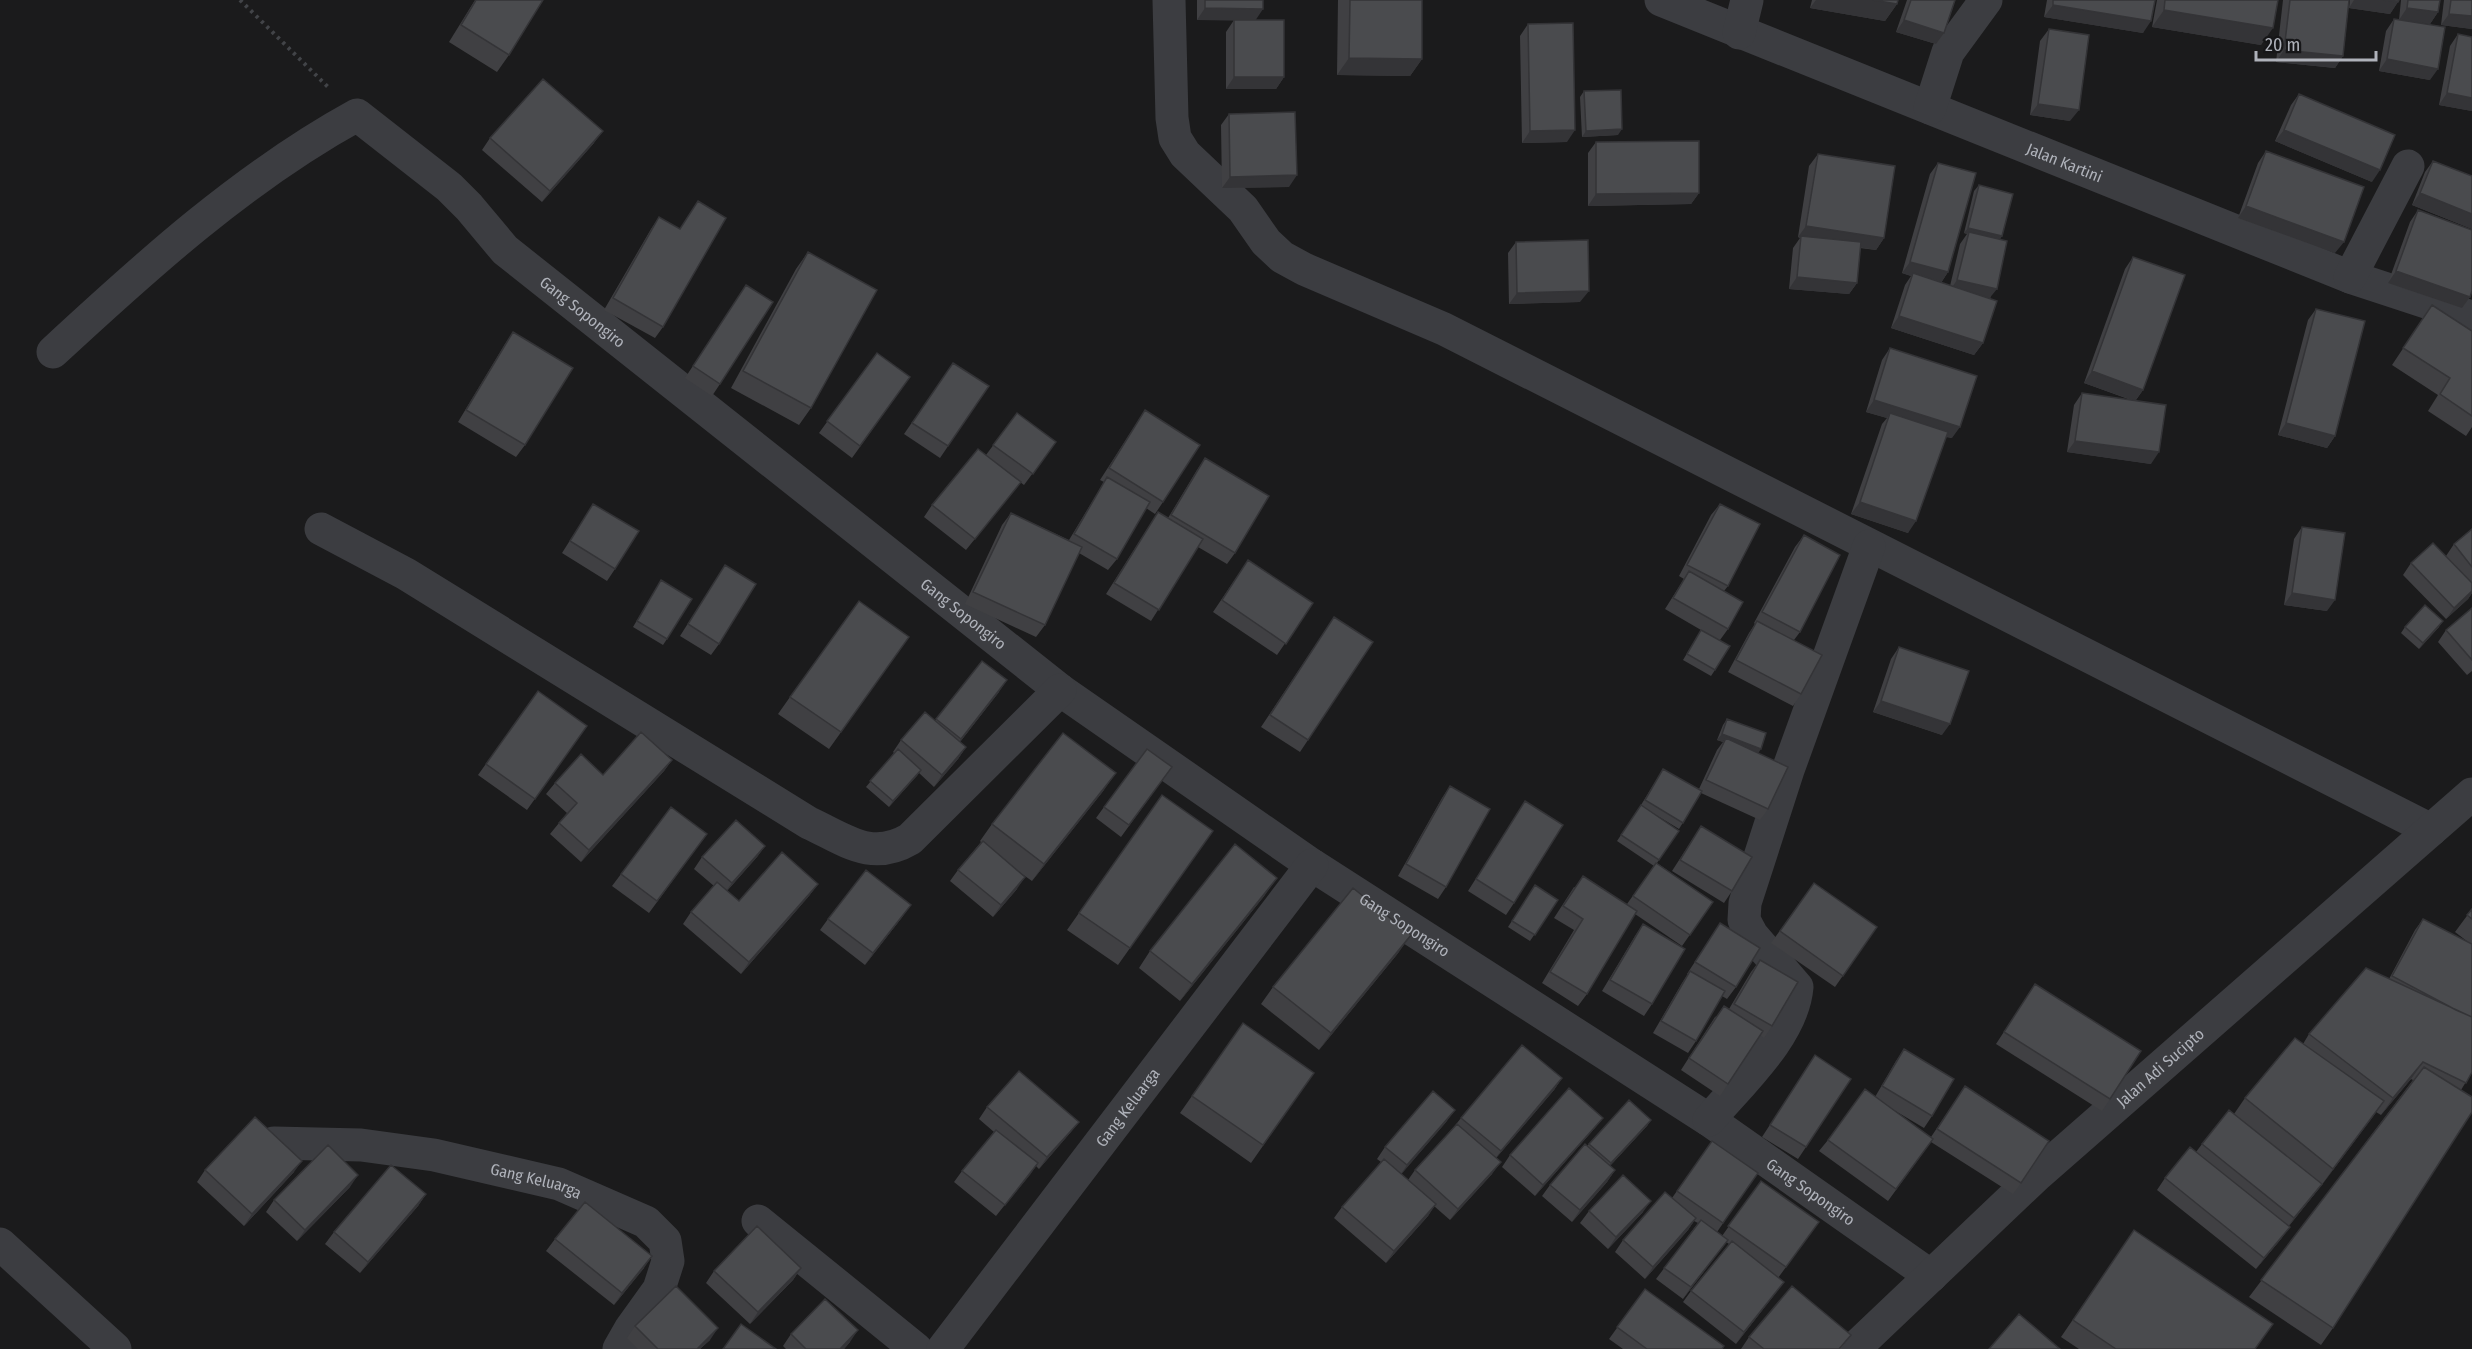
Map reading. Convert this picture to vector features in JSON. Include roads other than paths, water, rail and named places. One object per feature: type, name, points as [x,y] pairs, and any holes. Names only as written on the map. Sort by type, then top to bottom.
[{"type":"street","points":[[1169,0],[1172,118],[1175,138],[1185,154],[1243,209],[1266,242],[1282,257],[1304,269],[1444,329],[2431,830]]},
{"type":"street","name":"Jalan Kartini","points":[[1661,0],[2350,277],[2472,317]]},
{"type":"street","points":[[1739,33],[1747,0]]},
{"type":"street","points":[[1930,108],[1948,52],[1986,0]]},
{"type":"street","name":"Gang Sopongiro","points":[[53,352],[115,294],[229,199],[315,139],[357,116],[449,187],[505,250],[1060,690],[1312,865],[1709,1120],[1931,1276]]},
{"type":"street","points":[[2350,277],[2408,166]]},
{"type":"street","points":[[321,529],[406,574],[809,823],[861,848],[878,851],[896,848],[910,839],[1060,690]]},
{"type":"street","points":[[1709,1120],[1787,1024],[1795,1003],[1797,987],[1752,935],[1744,920],[1745,903],[1788,770],[1869,546]]},
{"type":"street","name":"Jalan Adi Sucipto","points":[[1854,1349],[2037,1175],[2472,794]]},
{"type":"street","name":"Gang Keluarga","points":[[943,1349],[1312,865]]},
{"type":"street","name":"Gang Keluarga","points":[[274,1143],[361,1145],[434,1155],[559,1184],[646,1222],[665,1241],[668,1261],[658,1288],[630,1328],[619,1349]]},
{"type":"street","points":[[758,1221],[916,1349]]},
{"type":"street","points":[[0,1244],[115,1349]]}]
